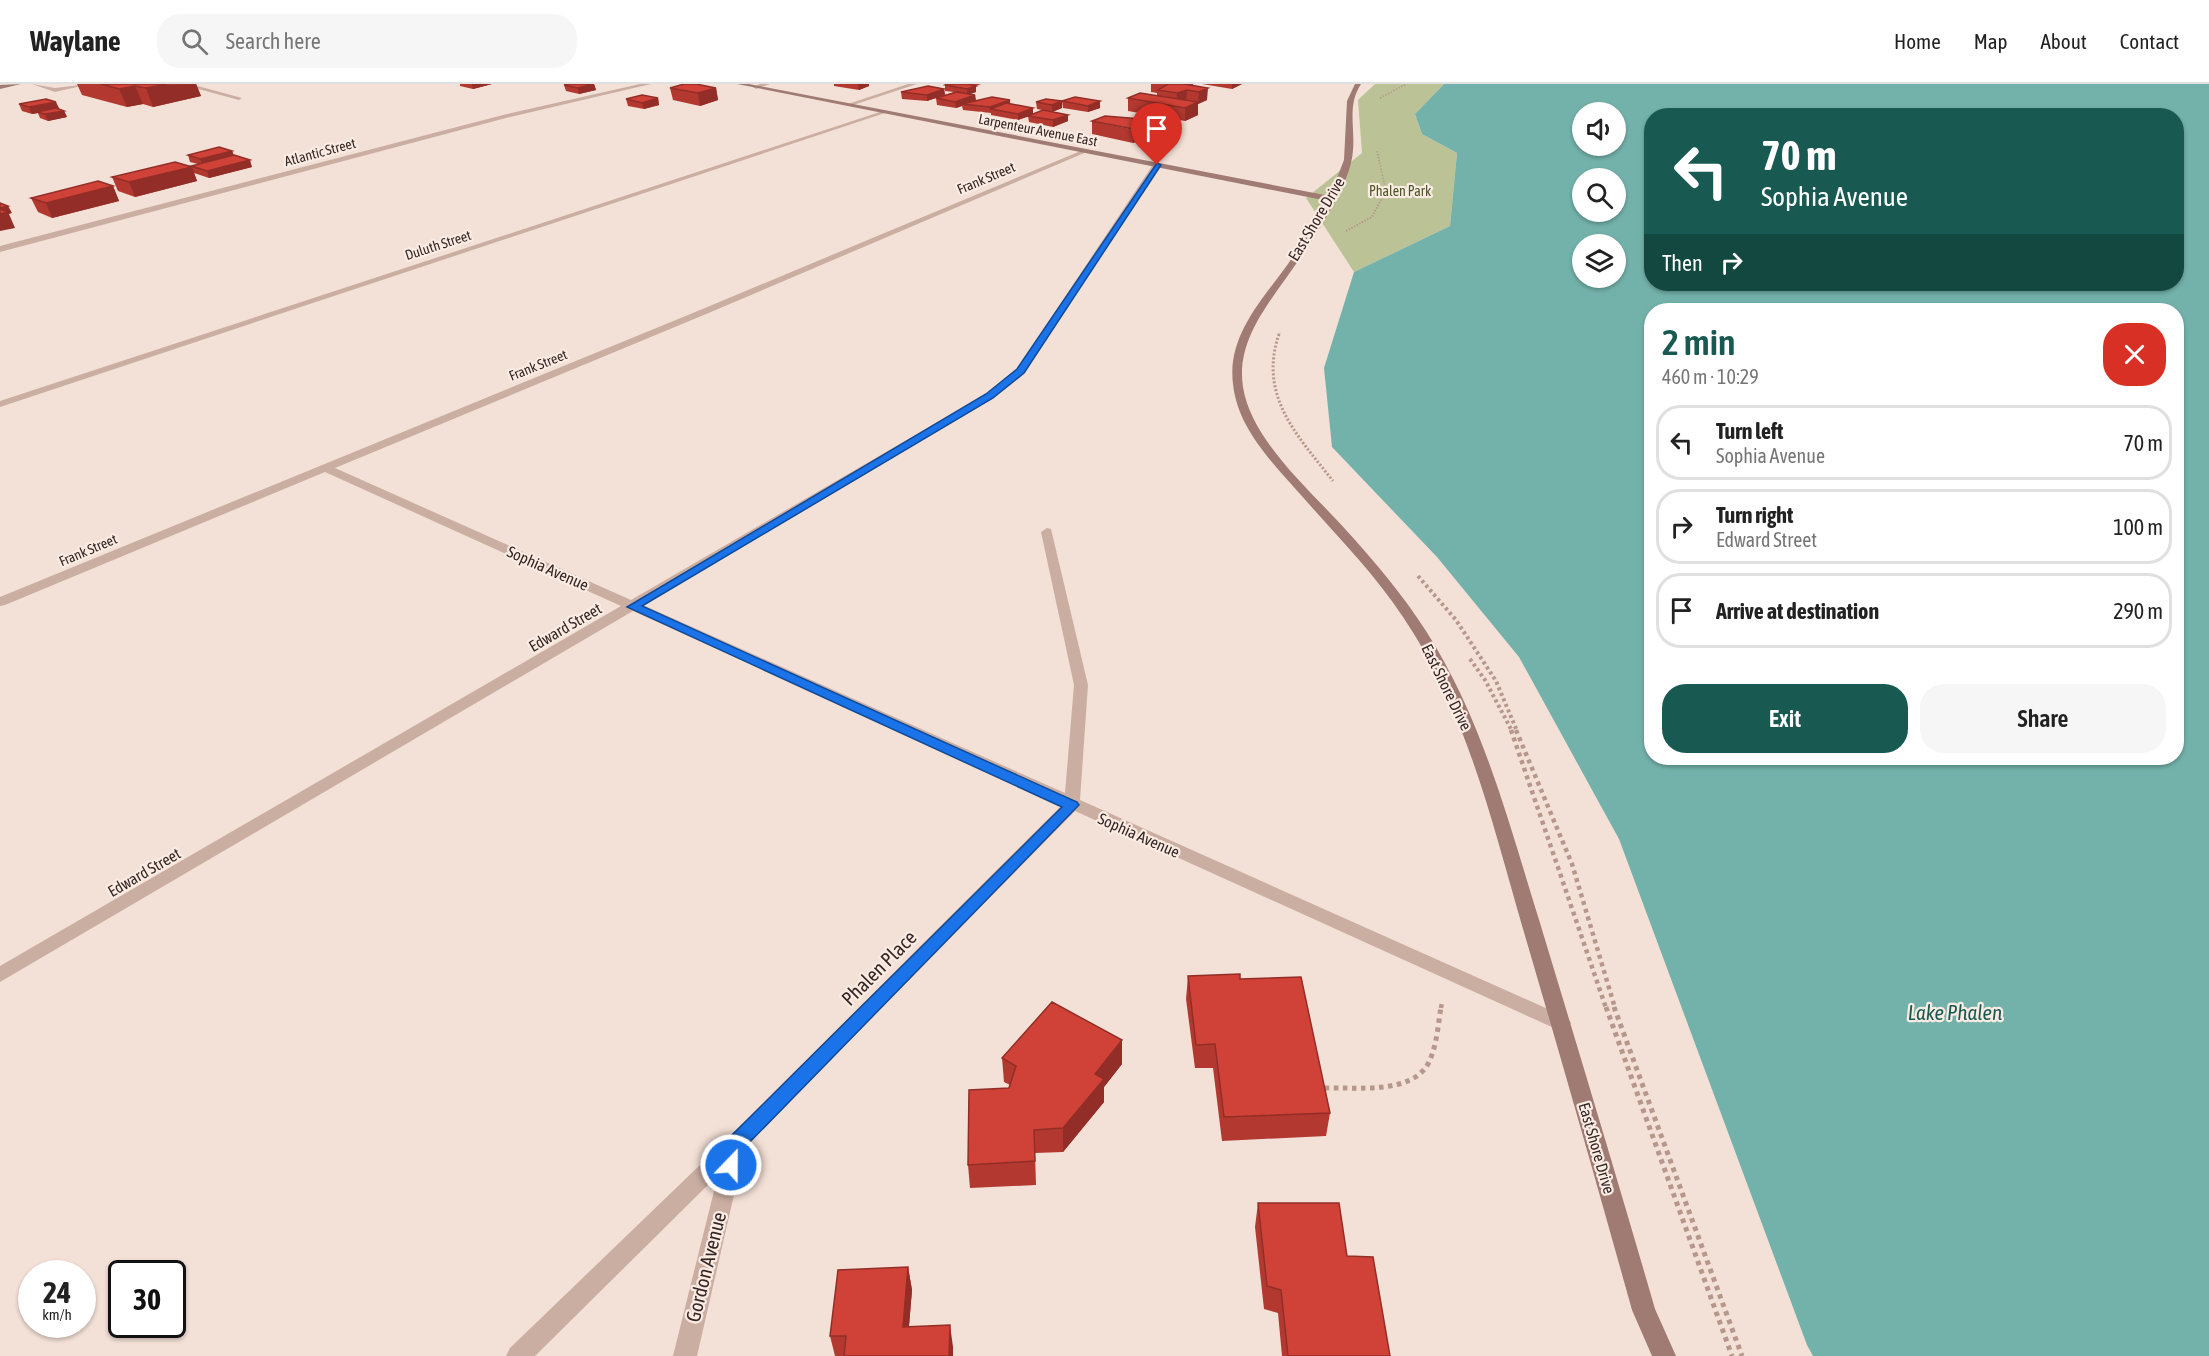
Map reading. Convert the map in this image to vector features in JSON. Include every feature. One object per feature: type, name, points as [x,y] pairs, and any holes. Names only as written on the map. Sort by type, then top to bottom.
[{"type":"street","points":[[0,87],[18,84]]},
{"type":"street","points":[[35,84],[56,90],[87,84]]},
{"type":"street","points":[[183,84],[239,98]]},
{"type":"street","name":"Atlantic Street","points":[[0,249],[505,116],[648,84]]},
{"type":"street","name":"Larpenteur Avenue East","points":[[740,84],[1331,199]]},
{"type":"street","points":[[756,87],[767,84]]},
{"type":"street","points":[[848,105],[914,84]]},
{"type":"street","name":"East Shore Drive","points":[[1356,84],[1349,101],[1350,150],[1342,180],[1246,332],[1237,365],[1241,399],[1253,426],[1283,467],[1391,592],[1421,633],[1450,684],[1497,807],[1644,1310],[1664,1356]]},
{"type":"street","name":"Duluth Street","points":[[0,404],[885,112]]},
{"type":"street","name":"Frank Street","points":[[0,602],[324,466],[708,310],[1085,151]]},
{"type":"street","name":"Edward Street","points":[[0,975],[633,607],[990,396],[1021,371],[1157,165]]},
{"type":"street","name":"Sophia Avenue","points":[[324,466],[1072,805],[1561,1023]]},
{"type":"street","points":[[1047,532],[1081,685],[1072,805]]},
{"type":"street","name":"Phalen Place","points":[[518,1356],[736,1143],[1072,805]]},
{"type":"street","name":"Gordon Avenue","points":[[685,1356],[736,1143]]},
{"type":"path","points":[[1325,1088],[1378,1086],[1397,1083],[1420,1075],[1431,1056],[1442,1002]]},
{"type":"green space","name":"Phalen Park","points":[[1375,84],[1444,84],[1415,114],[1422,134],[1457,153],[1450,226],[1354,272],[1306,198],[1362,153],[1358,100]]},
{"type":"water","name":"Lake Phalen","points":[[1444,84],[2209,84],[2209,1356],[1813,1356],[1619,839],[1519,657],[1437,557],[1332,447],[1324,368],[1354,272],[1450,226],[1457,153],[1422,134],[1415,114]]},
{"type":"building","points":[[101,84],[167,84],[146,88],[135,86],[119,89]]},
{"type":"building","points":[[593,84],[578,88],[564,85]]},
{"type":"building","points":[[684,84],[716,88],[698,93],[670,88]]},
{"type":"building","points":[[1168,84],[1208,88],[1199,92],[1187,90],[1177,93],[1158,90]]},
{"type":"building","points":[[945,85],[976,86],[967,89]]},
{"type":"building","points":[[928,86],[944,89],[927,95],[901,92]]},
{"type":"building","points":[[957,92],[975,95],[955,102],[936,98]]},
{"type":"building","points":[[1140,93],[1198,102],[1185,108],[1128,98]]},
{"type":"building","points":[[642,95],[658,98],[642,103],[626,99]]},
{"type":"building","points":[[992,97],[1010,100],[990,107],[962,104]]},
{"type":"building","points":[[1075,97],[1100,101],[1088,106],[1062,101]]},
{"type":"building","points":[[46,99],[56,102],[29,107],[19,104]]},
{"type":"building","points":[[1046,99],[1062,101],[1052,105],[1036,102]]},
{"type":"building","points":[[1006,103],[1033,108],[1018,114],[991,109]]},
{"type":"building","points":[[56,108],[64,111],[45,114],[37,112]]},
{"type":"building","points":[[1043,110],[1068,115],[1053,120],[1028,116]]},
{"type":"building","points":[[1105,116],[1154,120],[1133,129],[1092,121]]},
{"type":"building","points":[[219,147],[232,151],[200,159],[188,155]]},
{"type":"building","points":[[234,155],[250,160],[207,171],[191,166]]},
{"type":"building","points":[[175,162],[192,167],[129,182],[112,177]]},
{"type":"building","points":[[98,181],[113,186],[46,203],[31,198]]},
{"type":"building","points":[[1240,974],[1240,979],[1301,977],[1330,1113],[1224,1117],[1215,1044],[1196,1045],[1188,976]]},
{"type":"building","points":[[1052,1002],[1122,1040],[1095,1074],[1104,1079],[1063,1128],[1034,1130],[1035,1161],[968,1165],[969,1090],[1009,1088],[1016,1066],[1002,1058]]},
{"type":"building","points":[[1258,1203],[1339,1203],[1347,1256],[1373,1257],[1390,1356],[1288,1356],[1281,1290],[1267,1286]]},
{"type":"building","points":[[908,1267],[903,1327],[950,1325],[949,1356],[844,1356],[846,1336],[830,1336],[838,1270]]},
{"type":"route","points":[[731,1165],[736,1143],[1072,805],[633,607],[990,396],[1021,371],[1157,165]]}]
